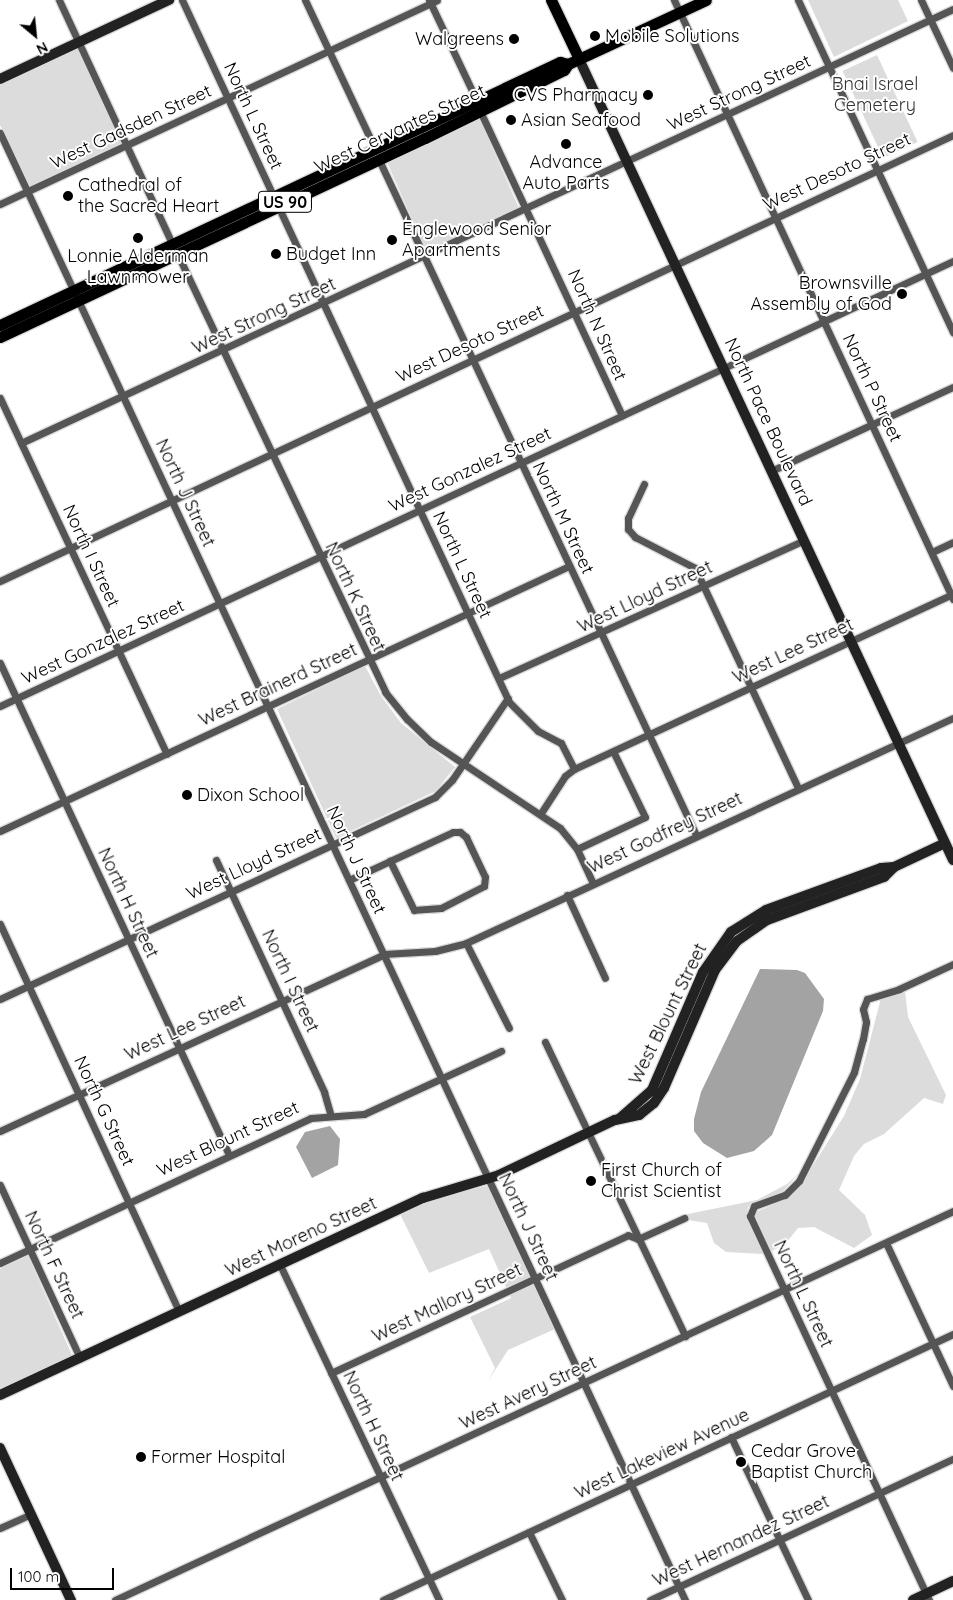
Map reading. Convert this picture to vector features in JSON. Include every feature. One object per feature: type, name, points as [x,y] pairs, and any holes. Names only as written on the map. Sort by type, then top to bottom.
[{"type":"main road","name":"North Pace Boulevard","points":[[551,0],[579,59]]},
{"type":"main road","name":"West Cervantes Street","points":[[0,324],[75,295],[479,106],[564,70],[568,64],[706,0]]},
{"type":"main road","name":"West Cervantes Street","points":[[0,337],[75,295]]},
{"type":"street","name":"North K Street","points":[[59,0],[319,557],[368,660],[386,692],[406,719],[430,742],[541,813],[565,833],[578,849],[593,883]]},
{"type":"street","points":[[0,79],[169,0]]},
{"type":"street","name":"North L Street","points":[[182,0],[508,698],[538,731],[561,743],[574,769]]},
{"type":"street","name":"North M Street","points":[[306,0],[520,463],[696,835]]},
{"type":"street","name":"North P Street","points":[[674,0],[952,597]]},
{"type":"street","points":[[798,0],[953,333]]},
{"type":"street","points":[[921,0],[953,68]]},
{"type":"street","name":"West Gadsden Street","points":[[0,204],[432,1]]},
{"type":"street","name":"North N Street","points":[[432,1],[526,210],[622,416]]},
{"type":"street","name":"West Strong Street","points":[[21,443],[124,398],[953,9]]},
{"type":"street","name":"North Pace Boulevard","points":[[579,59],[898,743],[949,841],[953,860]]},
{"type":"street","name":"North J Street","points":[[0,133],[685,1600]]},
{"type":"street","name":"West Desoto Street","points":[[0,581],[953,135]]},
{"type":"street","name":"West Gonzalez Street","points":[[0,706],[953,261]]},
{"type":"street","points":[[771,471],[953,387]]},
{"type":"street","name":"North I Street","points":[[0,398],[167,754]]},
{"type":"street","points":[[644,484],[628,518],[631,533],[690,564],[703,586],[798,788]]},
{"type":"street","name":"West Lloyd Street","points":[[499,678],[804,540]]},
{"type":"street","points":[[932,552],[953,542]]},
{"type":"street","name":"West Brainerd Street","points":[[0,831],[569,566]]},
{"type":"street","name":"West Lee Street","points":[[574,769],[851,641],[952,597]]},
{"type":"street","name":"North H Street","points":[[0,663],[229,1155]]},
{"type":"street","name":"West Lloyd Street","points":[[0,998],[435,797],[448,786],[508,698]]},
{"type":"street","name":"West Godfrey Street","points":[[384,954],[435,951],[466,943],[696,835],[953,718]]},
{"type":"street","points":[[578,849],[645,817],[614,751]]},
{"type":"street","points":[[541,813],[564,776],[574,769]]},
{"type":"street","points":[[349,880],[390,861],[453,832],[460,832],[466,837],[486,882],[482,888],[441,908],[414,910],[390,861]]},
{"type":"street","name":"West Blount Street","points":[[619,1119],[639,1115],[660,1096],[688,1039],[711,968],[730,948],[756,926],[797,903],[884,876],[894,867],[949,841]]},
{"type":"street","name":"North I Street","points":[[216,860],[324,1092],[331,1116]]},
{"type":"street","points":[[567,895],[605,978]]},
{"type":"street","name":"North G Street","points":[[0,924],[130,1202],[179,1312]]},
{"type":"street","points":[[466,943],[509,1028]]},
{"type":"street","name":"West Lee Street","points":[[0,1131],[384,954]]},
{"type":"street","name":"North L Street","points":[[928,1597],[752,1220],[751,1209],[785,1195],[799,1181],[854,1072],[866,1022],[863,1008],[871,996],[899,989],[953,964]]},
{"type":"street","points":[[545,1042],[587,1134],[685,1336]]},
{"type":"street","name":"West Blount Street","points":[[0,1263],[311,1118],[364,1114],[501,1051]]},
{"type":"street","name":"West Moreno Street","points":[[0,1395],[423,1198],[489,1178],[619,1119]]},
{"type":"street","name":"North F Street","points":[[0,1185],[80,1358]]},
{"type":"street","name":"West Avery Street","points":[[116,1600],[953,1211]]},
{"type":"street","name":"West Mallory Street","points":[[331,1373],[628,1236],[638,1239],[684,1218]]},
{"type":"street","points":[[886,1243],[953,1386]]},
{"type":"street","name":"North H Street","points":[[280,1265],[439,1600]]},
{"type":"street","name":"West Lakeview Avenue","points":[[383,1600],[953,1334]]},
{"type":"street","points":[[732,1437],[808,1600]]},
{"type":"street","points":[[0,1448],[71,1600]]},
{"type":"street","name":"West Hernandez Street","points":[[650,1600],[953,1459]]},
{"type":"street","points":[[0,1528],[31,1514]]},
{"type":"street","points":[[529,1532],[562,1600]]},
{"type":"street","points":[[914,1600],[928,1597],[953,1582]]},
{"type":"green space","points":[[808,0],[898,0],[908,21],[834,57]]},
{"type":"green space","points":[[78,47],[123,143],[29,186],[0,125],[0,83]]},
{"type":"green space","name":"Bnai Israel Cemetery","points":[[877,55],[918,142],[883,158],[843,71]]},
{"type":"green space","points":[[478,116],[519,209],[426,251],[385,157]]},
{"type":"green space","points":[[365,666],[381,696],[401,723],[455,767],[436,791],[336,838],[277,709]]},
{"type":"green space","points":[[905,991],[908,1017],[946,1095],[943,1104],[924,1098],[884,1134],[864,1144],[854,1156],[839,1190],[865,1215],[872,1235],[854,1248],[814,1227],[798,1228],[786,1243],[770,1252],[754,1213],[788,1198],[802,1183],[844,1116],[860,1079],[881,998]]},
{"type":"green space","points":[[799,1173],[783,1191],[748,1207],[747,1216],[763,1254],[726,1252],[714,1243],[707,1223],[688,1220],[688,1214],[757,1200],[787,1184]]},
{"type":"green space","points":[[486,1186],[491,1189],[555,1329],[508,1350],[488,1381],[495,1368],[470,1317],[511,1298],[489,1249],[429,1273],[400,1214],[431,1199]]},
{"type":"green space","points":[[28,1256],[72,1355],[0,1389],[0,1269]]},
{"type":"shaded area","points":[[760,969],[797,970],[805,973],[824,999],[823,1011],[772,1135],[754,1151],[727,1158],[703,1143],[694,1131],[694,1119],[701,1092]]},
{"type":"shaded area","points":[[330,1126],[340,1139],[338,1165],[312,1178],[296,1147],[305,1132]]},
{"type":"place","name":"Mobile Solutions","points":[[595,36]]},
{"type":"place","name":"Walgreens","points":[[514,39]]},
{"type":"place","name":"CVS Pharmacy","points":[[648,95]]},
{"type":"place","name":"Asian Seafood","points":[[511,120]]},
{"type":"place","name":"Advance Auto Parts","points":[[566,144]]},
{"type":"place","name":"Cathedral of the Sacred Heart","points":[[68,196]]},
{"type":"place","name":"Lonnie Alderman Lawnmower","points":[[138,238]]},
{"type":"place","name":"Englewood Senior Apartments","points":[[392,240]]},
{"type":"place","name":"Budget Inn","points":[[276,254]]},
{"type":"place","name":"Brownsville Assembly of God","points":[[902,294]]},
{"type":"place","name":"Dixon School","points":[[187,795]]},
{"type":"place","name":"First Church of Christ Scientist","points":[[591,1181]]},
{"type":"place","name":"Former Hospital","points":[[141,1457]]},
{"type":"place","name":"Cedar Grove Baptist Church","points":[[741,1462]]}]
